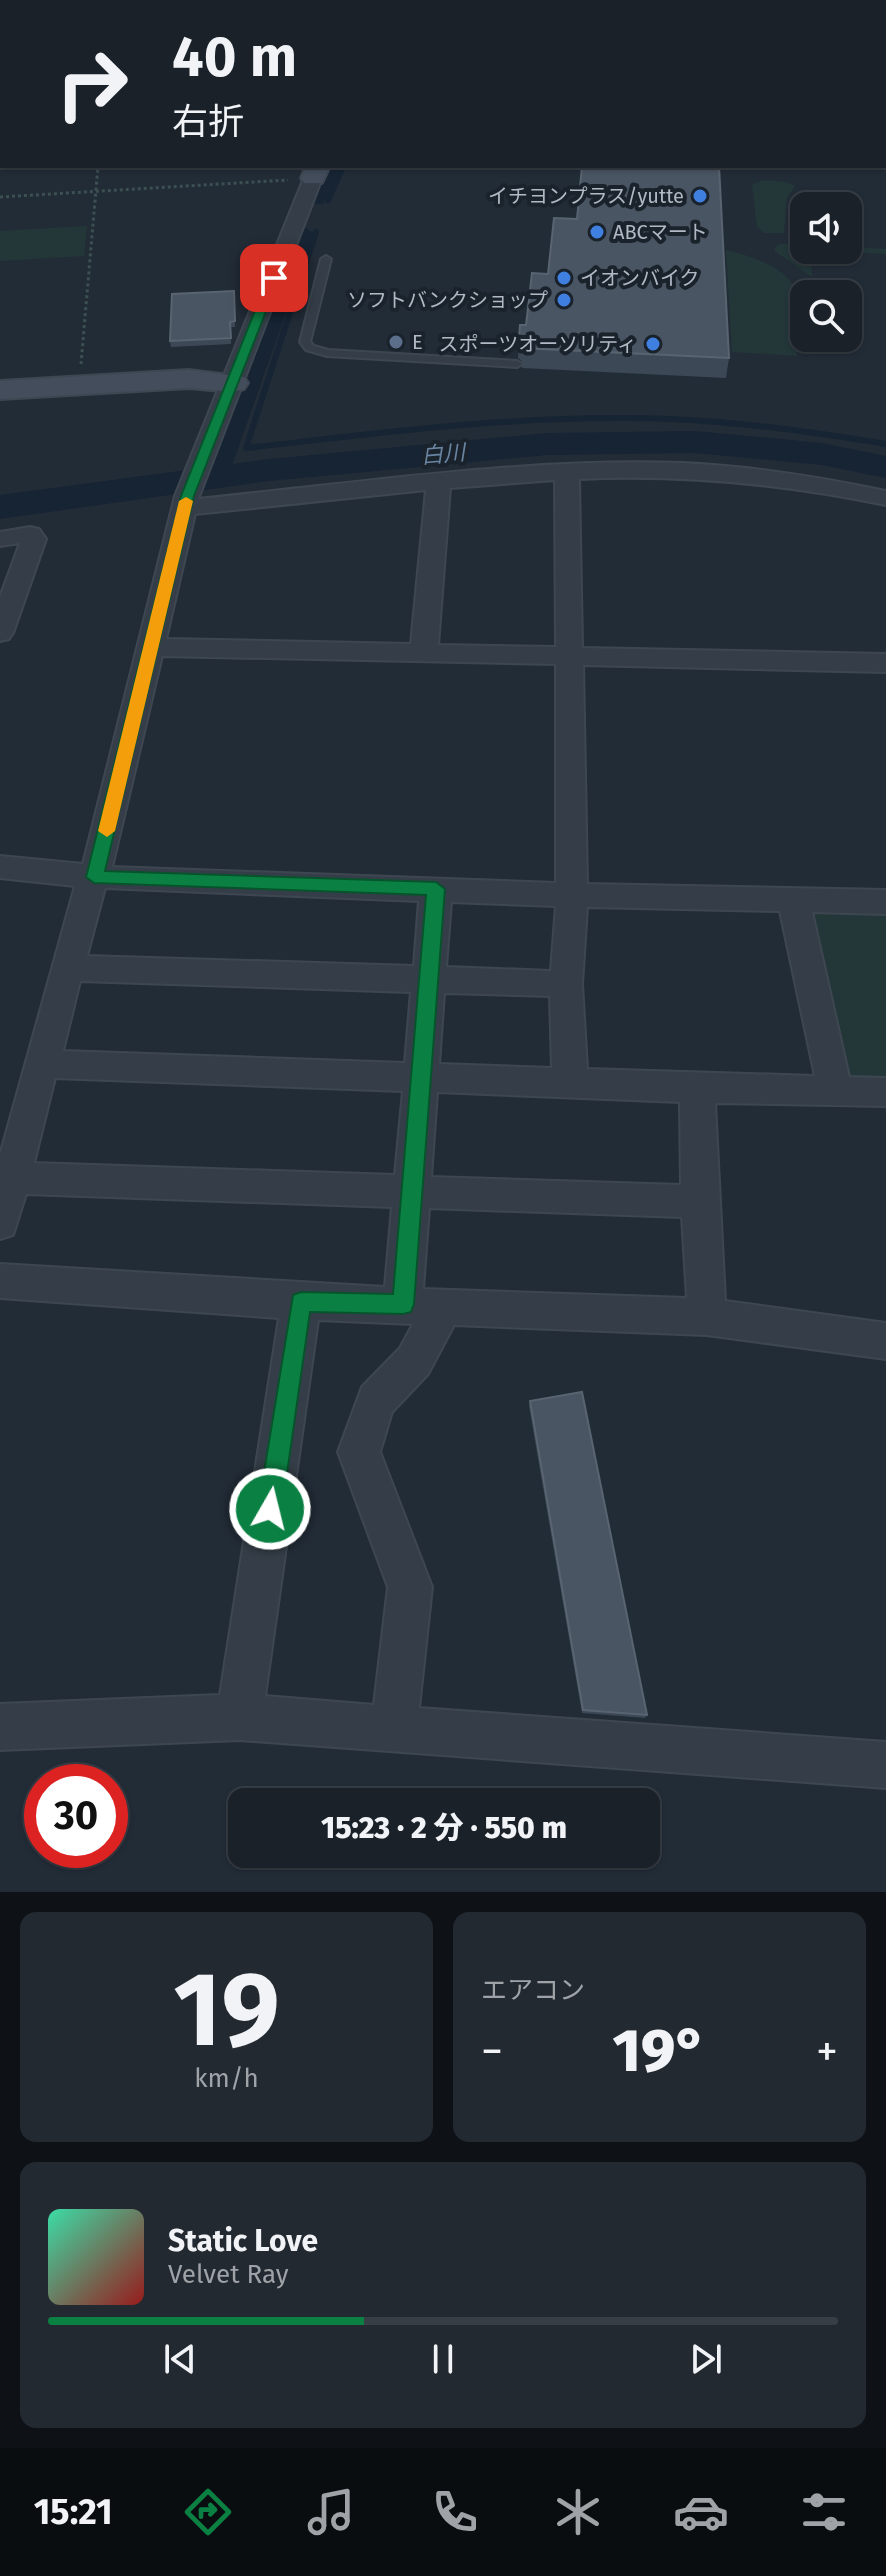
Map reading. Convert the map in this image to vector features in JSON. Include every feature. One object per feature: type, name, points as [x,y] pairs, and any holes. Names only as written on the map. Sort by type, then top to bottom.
[{"type":"street","points":[[0,1223],[94,877],[189,490],[315,172]]},
{"type":"street","points":[[0,390],[189,379],[233,383]]},
{"type":"street","points":[[189,490],[654,470],[738,475],[827,486],[886,498]]},
{"type":"street","points":[[567,473],[572,895],[566,984],[570,1083]]},
{"type":"street","points":[[424,653],[439,481]]},
{"type":"street","points":[[0,539],[30,534],[34,539],[0,633]]},
{"type":"street","points":[[150,647],[886,663]]},
{"type":"street","points":[[0,867],[65,871],[94,877],[572,895],[886,902]]},
{"type":"street","points":[[394,1729],[410,1587],[359,1452],[376,1401],[414,1361],[423,1306],[410,1191],[436,889]]},
{"type":"street","points":[[793,898],[835,1090]]},
{"type":"street","points":[[68,968],[566,984]]},
{"type":"street","points":[[44,1064],[422,1079],[886,1092]]},
{"type":"street","points":[[697,1088],[707,1317]]},
{"type":"street","points":[[14,1178],[700,1202]]},
{"type":"street","points":[[0,1281],[301,1302],[707,1317],[886,1341]]},
{"type":"street","points":[[239,1717],[301,1302]]},
{"type":"street","points":[[0,1727],[239,1717],[886,1765]]},
{"type":"lane","points":[[326,259],[305,342],[310,348],[327,353],[517,364]]},
{"type":"path","points":[[80,385],[98,168]]},
{"type":"path","points":[[0,197],[315,172]]},
{"type":"green space","points":[[763,180],[795,186],[787,198],[784,233],[764,233],[757,227],[752,185]]},
{"type":"green space","points":[[87,226],[84,256],[0,261],[0,231]]},
{"type":"green space","points":[[779,244],[790,244],[790,262],[776,252],[774,249]]},
{"type":"green space","points":[[862,248],[886,249],[886,254],[862,253]]},
{"type":"green space","points":[[726,250],[766,264],[790,281],[790,352],[797,352],[797,356],[732,352]]},
{"type":"green space","points":[[793,264],[811,264],[812,277]]},
{"type":"green space","points":[[812,913],[886,915],[886,1078],[841,1077]]},
{"type":"building","points":[[582,168],[719,168],[729,358],[522,348],[526,343],[519,338],[520,325],[526,325],[532,273],[548,274],[554,218],[577,219]]},
{"type":"building","points":[[234,291],[235,321],[230,322],[231,338],[170,341],[172,294]]},
{"type":"building","points":[[582,1392],[647,1715],[583,1710],[530,1401]]},
{"type":"waterway","points":[[317,200],[335,168]]},
{"type":"waterway","points":[[328,201],[343,168]]},
{"type":"waterway","points":[[316,232],[246,448],[483,423],[579,418],[692,420],[886,444]]},
{"type":"waterway","points":[[217,477],[305,233]]},
{"type":"waterway","name":"白川","points":[[0,507],[269,470],[547,444],[695,442],[822,454],[886,467]]},
{"type":"slow traffic","points":[[107,831],[186,501]]},
{"type":"place","name":"イチヨンプラス/yutte","points":[[700,196]]},
{"type":"place","name":"ABCマート","points":[[597,232]]},
{"type":"place","name":"イオンバイク","points":[[564,278]]},
{"type":"place","name":"ソフトバンクショップ","points":[[564,300]]},
{"type":"place","name":"E","points":[[396,342]]},
{"type":"place","name":"スポーツオーソリティ","points":[[653,344]]},
{"type":"route","points":[[270,1509],[301,1302],[403,1304],[436,889],[94,877],[187,496],[274,278]]}]
